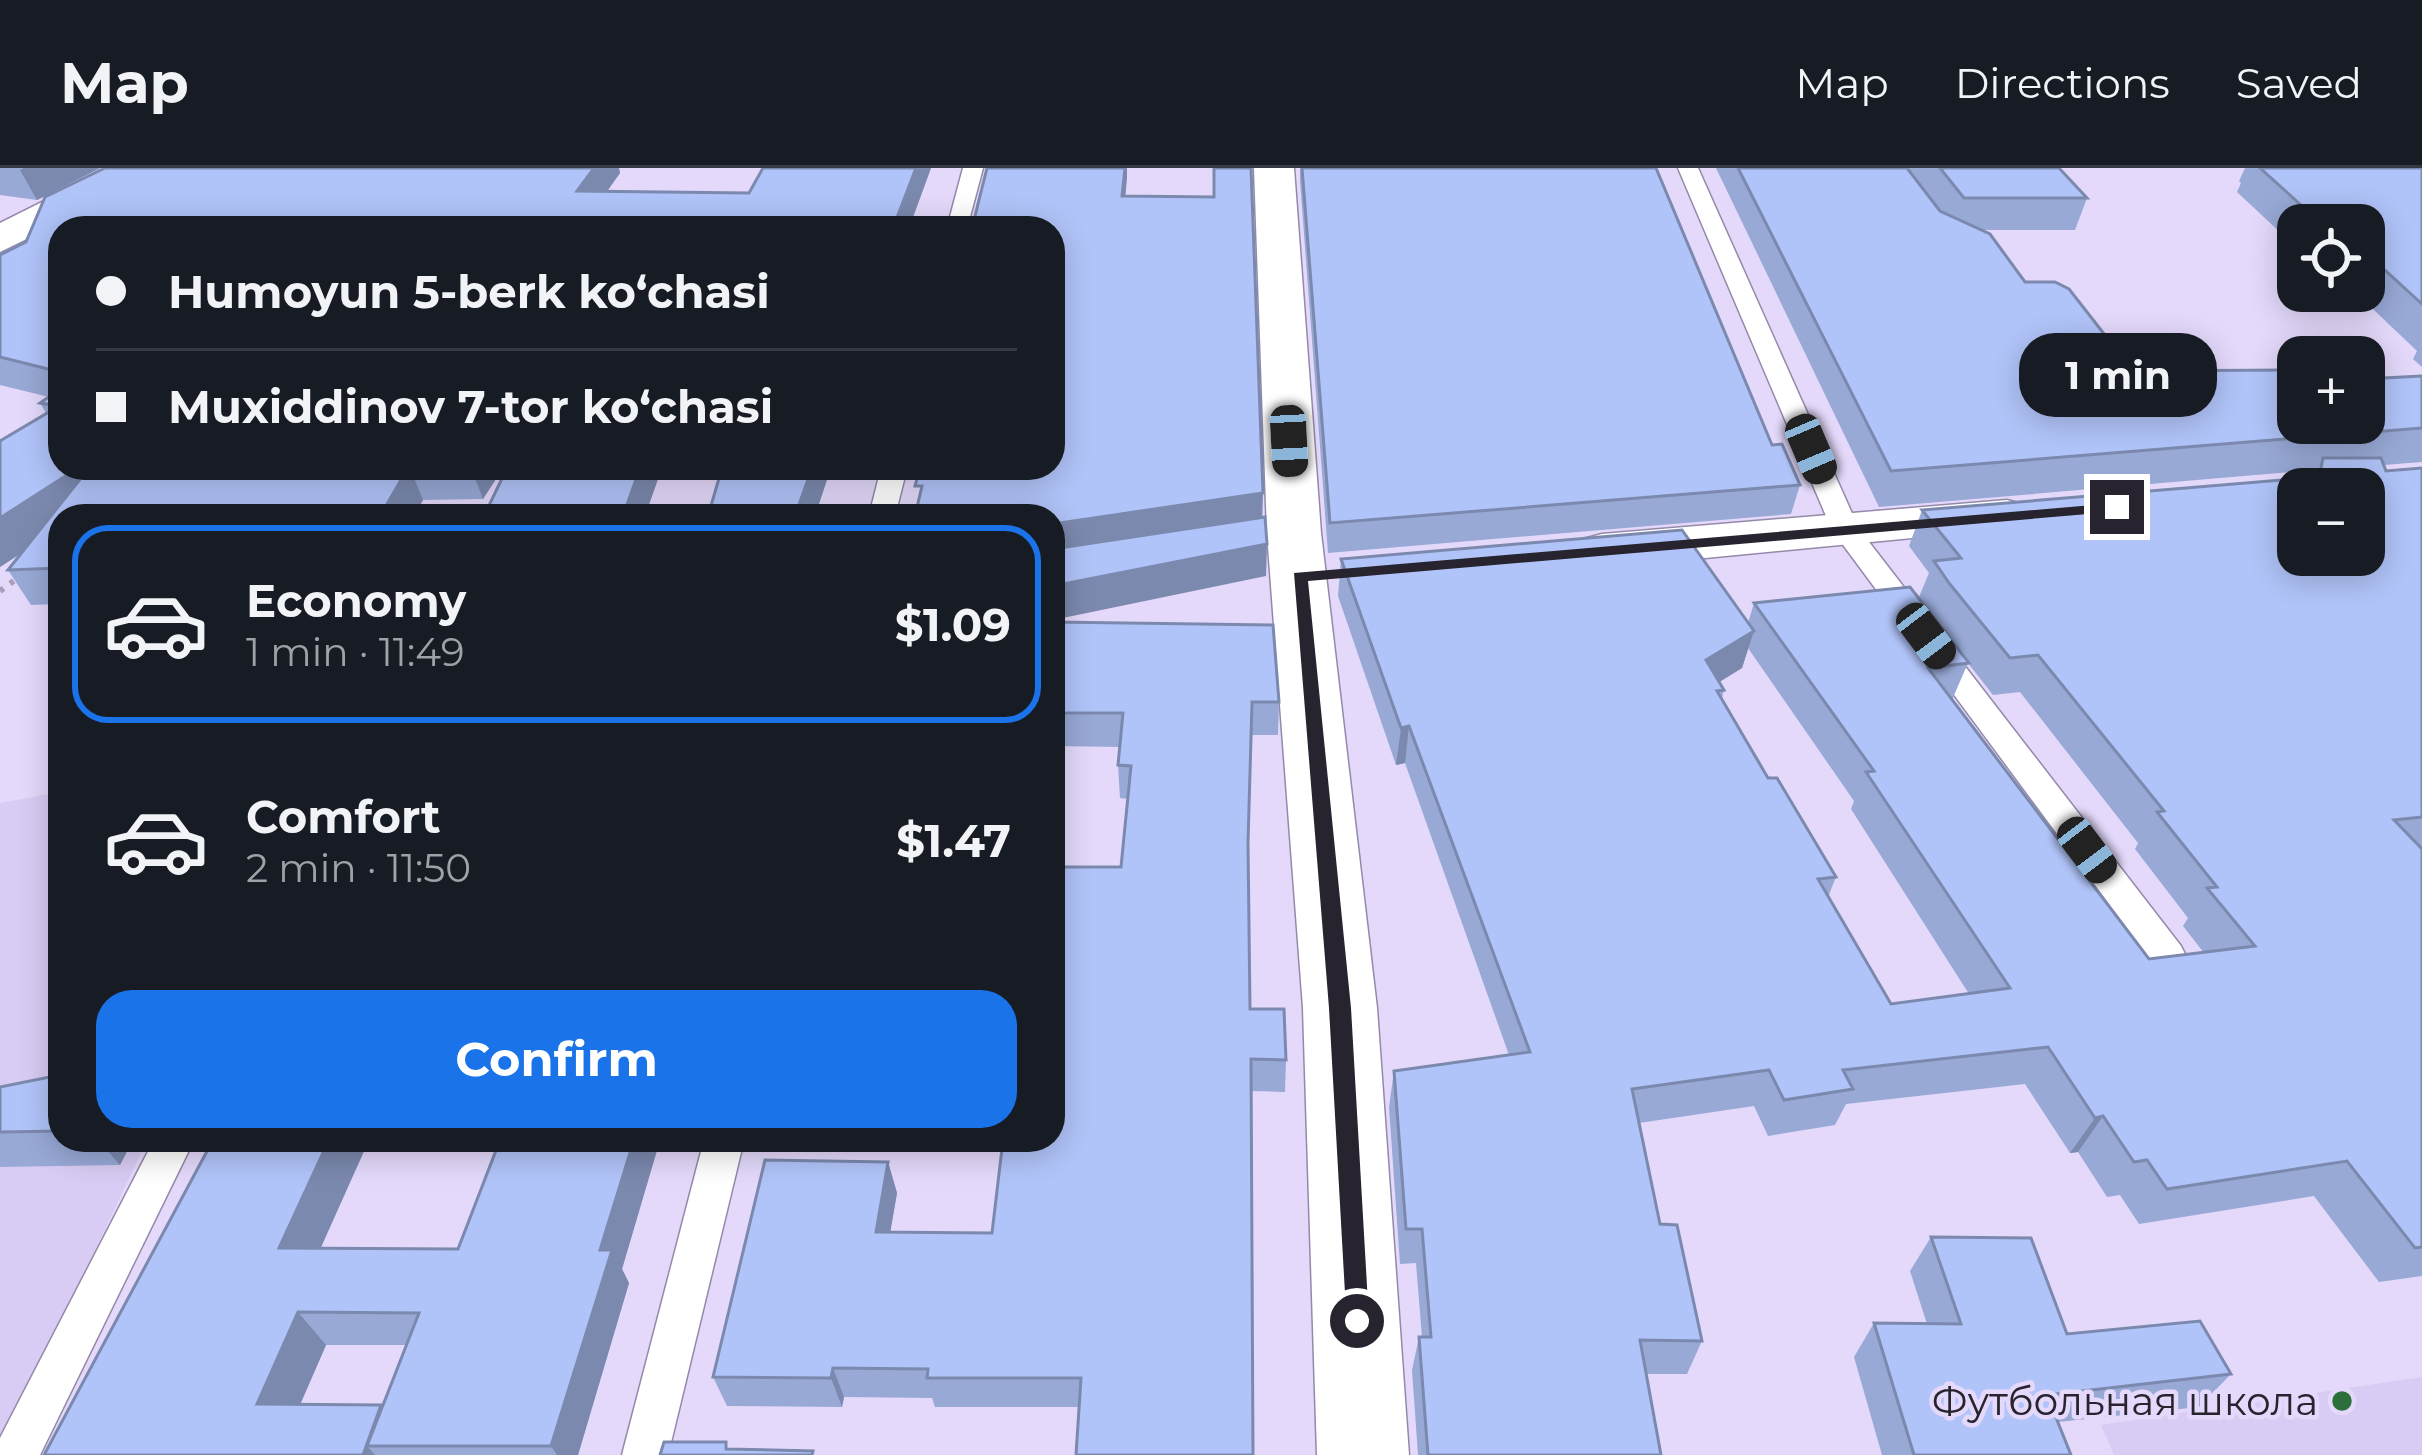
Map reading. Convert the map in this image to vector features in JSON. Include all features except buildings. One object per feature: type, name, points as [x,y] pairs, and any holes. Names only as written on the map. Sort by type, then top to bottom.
[{"type":"street","points":[[0,239],[142,168]]},
{"type":"street","points":[[1274,168],[1340,1008],[1364,1455]]},
{"type":"street","points":[[1561,554],[2060,512]]},
{"type":"lane","points":[[960,216],[973,168]]},
{"type":"lane","points":[[1688,168],[1846,530],[2168,956]]},
{"type":"lane","points":[[16,1455],[168,1152]]},
{"type":"lane","points":[[645,1455],[721,1152]]},
{"type":"path","points":[[0,591],[30,570]]},
{"type":"shaded area","points":[[48,794],[48,1152],[141,1152],[0,1453],[0,803]]},
{"type":"shaded area","name":"Футбольная школа","points":[[2422,1377],[2422,1455],[2114,1455],[2101,1425]]},
{"type":"place","name":"Футбольная школа","points":[[2342,1401]]},
{"type":"route","points":[[1357,1321],[1340,1008],[1300,577],[2117,507]]}]
